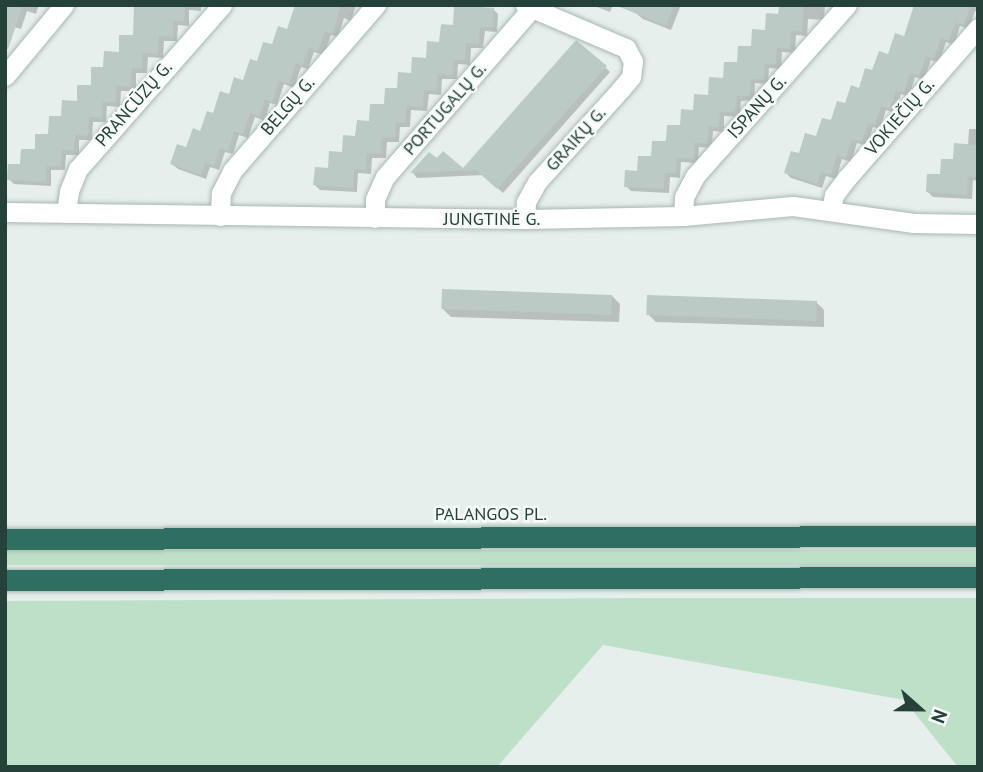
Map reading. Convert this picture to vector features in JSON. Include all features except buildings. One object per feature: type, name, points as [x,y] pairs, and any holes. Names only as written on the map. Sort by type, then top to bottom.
[{"type":"highway","name":"PALANGOS PL.","points":[[5,538],[978,536]]},
{"type":"highway","points":[[5,580],[978,577]]},
{"type":"street","points":[[5,76],[64,5]]},
{"type":"street","name":"PRANCŪZŲ G.","points":[[66,213],[69,191],[78,169],[222,5]]},
{"type":"street","name":"BELGŲ G.","points":[[220,216],[221,193],[232,171],[376,5]]},
{"type":"street","name":"ISPANŲ G.","points":[[683,216],[684,197],[695,176],[847,5]]},
{"type":"street","name":"GRAIKŲ G.","points":[[525,219],[526,202],[537,182],[631,77],[633,61],[626,48],[528,7]]},
{"type":"street","name":"PORTUGALŲ G.","points":[[375,218],[375,200],[385,177],[528,7]]},
{"type":"street","name":"VOKIEČIŲ G.","points":[[831,211],[834,195],[847,178],[978,27]]},
{"type":"street","name":"JUNGTINĖ G.","points":[[5,212],[525,219],[683,216],[793,206],[914,223],[978,224]]},
{"type":"green space","points":[[5,550],[978,550],[978,565],[5,565]]},
{"type":"green space","points":[[978,598],[978,767],[958,767],[904,700],[603,645],[497,767],[5,767],[5,601]]}]
